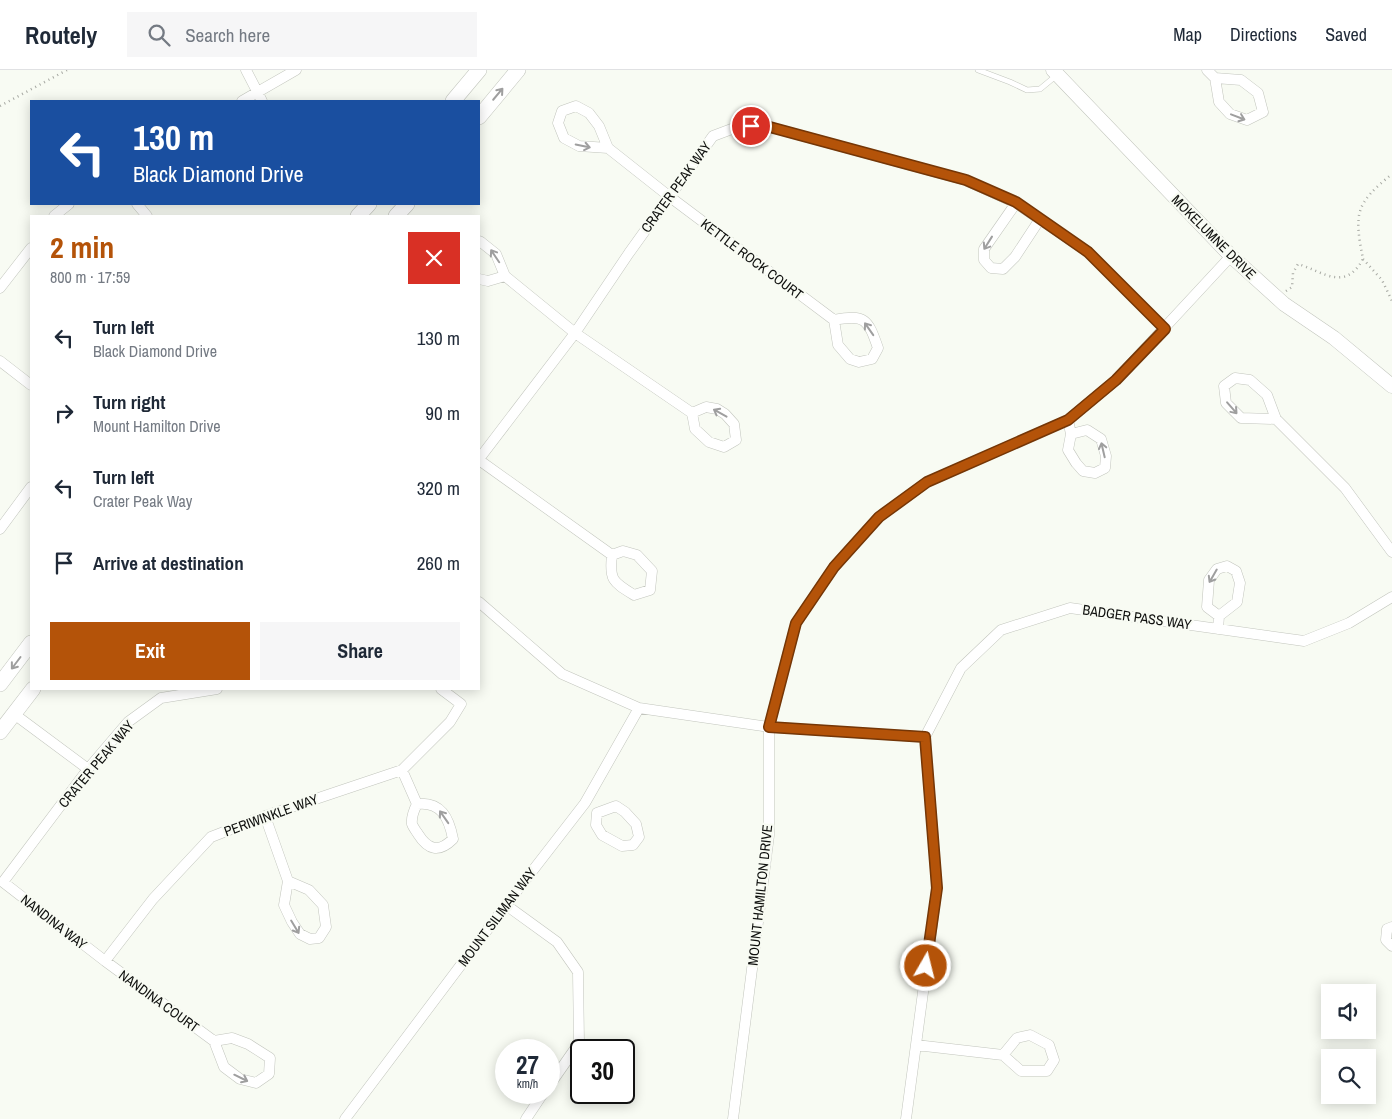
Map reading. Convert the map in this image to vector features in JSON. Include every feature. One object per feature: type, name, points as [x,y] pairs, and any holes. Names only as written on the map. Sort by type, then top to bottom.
[{"type":"main road","points":[[454,100],[479,70]]},
{"type":"main road","points":[[480,116],[518,70]]},
{"type":"main road","points":[[359,215],[368,205]]},
{"type":"main road","points":[[397,215],[406,205]]},
{"type":"main road","points":[[0,684],[30,643]]},
{"type":"main road","points":[[0,732],[31,690]]},
{"type":"street","points":[[246,70],[260,97]]},
{"type":"street","points":[[246,100],[260,97],[296,70]]},
{"type":"street","points":[[1207,70],[1215,78],[1219,102],[1230,114],[1247,120],[1263,112],[1258,93],[1241,80],[1215,78]]},
{"type":"street","name":"MOKELUMNE DRIVE","points":[[1058,72],[1230,256],[1284,304],[1334,338],[1392,386]]},
{"type":"street","points":[[576,106],[589,113],[599,126],[608,148],[579,146],[564,138],[558,123],[562,111],[576,106]]},
{"type":"street","name":"CRATER PEAK WAY","points":[[480,459],[575,334],[629,253],[713,136],[737,127],[766,126],[966,180],[1016,202],[1088,252],[1165,329]]},
{"type":"street","name":"KETTLE ROCK COURT","points":[[608,148],[834,320]]},
{"type":"street","points":[[1016,202],[984,248],[984,260],[991,268],[1003,268],[1015,257],[1040,219]]},
{"type":"street","points":[[55,215],[67,205]]},
{"type":"street","points":[[138,205],[146,215]]},
{"type":"street","points":[[480,242],[496,254],[505,276],[575,334],[692,413],[695,429],[709,442],[724,447],[736,440],[734,424],[725,414],[706,407],[692,413]]},
{"type":"street","name":"MOUNT HAMILTON DRIVE","points":[[734,1119],[768,836],[769,727],[796,623],[834,567],[879,517],[927,482],[1068,420],[1116,380],[1165,329],[1230,256]]},
{"type":"street","points":[[0,288],[27,263]]},
{"type":"street","points":[[480,279],[488,281],[505,276]]},
{"type":"street","points":[[852,317],[860,318],[871,329],[878,348],[872,359],[859,362],[850,359],[838,345],[834,320],[852,317]]},
{"type":"street","points":[[0,361],[30,384]]},
{"type":"street","points":[[1276,419],[1241,418],[1226,403],[1224,386],[1235,378],[1250,380],[1267,394],[1276,419],[1345,488],[1392,552]]},
{"type":"street","points":[[1068,420],[1071,434],[1068,450],[1076,463],[1083,471],[1095,472],[1105,468],[1106,456],[1101,439],[1087,430],[1071,434]]},
{"type":"street","points":[[480,461],[612,555]]},
{"type":"street","points":[[0,529],[30,488]]},
{"type":"street","points":[[623,551],[637,555],[652,570],[650,590],[634,595],[618,585],[610,571],[612,555],[623,551]]},
{"type":"street","points":[[1218,629],[1219,616],[1237,602],[1240,583],[1236,571],[1227,566],[1217,569],[1209,580],[1207,606],[1219,616]]},
{"type":"street","name":"BADGER PASS WAY","points":[[925,737],[962,668],[1001,630],[1070,608],[1304,641],[1349,623],[1392,597]]},
{"type":"street","points":[[480,603],[562,674],[639,708],[769,727],[925,737],[937,888],[906,1119]]},
{"type":"street","name":"CRATER PEAK WAY","points":[[3,882],[88,769],[128,722],[161,698],[212,690]]},
{"type":"street","name":"PERIWINKLE WAY","points":[[105,961],[153,899],[211,837],[265,816],[402,770],[450,722],[461,704],[442,690]]},
{"type":"street","name":"MOUNT SILIMAN WAY","points":[[345,1119],[585,803],[639,708]]},
{"type":"street","points":[[14,714],[88,769]]},
{"type":"street","points":[[402,770],[417,804],[412,824],[422,841],[428,846],[437,848],[446,846],[453,839],[447,818],[438,807],[427,803],[417,804]]},
{"type":"street","points":[[585,803],[597,813]]},
{"type":"street","points":[[616,806],[625,812],[636,824],[639,837],[633,845],[622,846],[602,835],[596,825],[597,813],[616,806]]},
{"type":"street","points":[[265,816],[288,881],[284,905],[300,934],[310,939],[319,938],[326,927],[323,906],[309,890],[288,881]]},
{"type":"street","name":"NANDINA WAY","points":[[3,882],[105,961]]},
{"type":"street","points":[[506,905],[557,942],[578,972],[578,1043],[560,1070]]},
{"type":"street","points":[[1392,928],[1387,929],[1386,940],[1392,946]]},
{"type":"street","name":"NANDINA COURT","points":[[105,961],[214,1040],[224,1067],[240,1079],[256,1084],[269,1074],[270,1058],[248,1044],[232,1038],[214,1040]]},
{"type":"street","points":[[916,1045],[1002,1055],[1020,1071],[1047,1071],[1054,1060],[1049,1045],[1030,1035],[1017,1038],[1002,1055]]},
{"type":"street","points":[[526,1119],[536,1104]]},
{"type":"lane","points":[[978,70],[1027,90],[1040,89],[1058,72]]},
{"type":"path","points":[[0,106],[67,70]]},
{"type":"path","points":[[1392,174],[1377,187],[1360,208],[1358,224],[1363,259],[1382,280],[1392,301]]},
{"type":"path","points":[[1277,298],[1292,287],[1293,273],[1298,264],[1330,276],[1343,278],[1351,274],[1363,259]]},
{"type":"route","points":[[751,126],[766,126],[966,180],[1016,202],[1088,252],[1165,329],[1116,380],[1068,420],[927,482],[879,517],[834,567],[796,623],[769,727],[925,737],[937,888],[926,966]]}]
